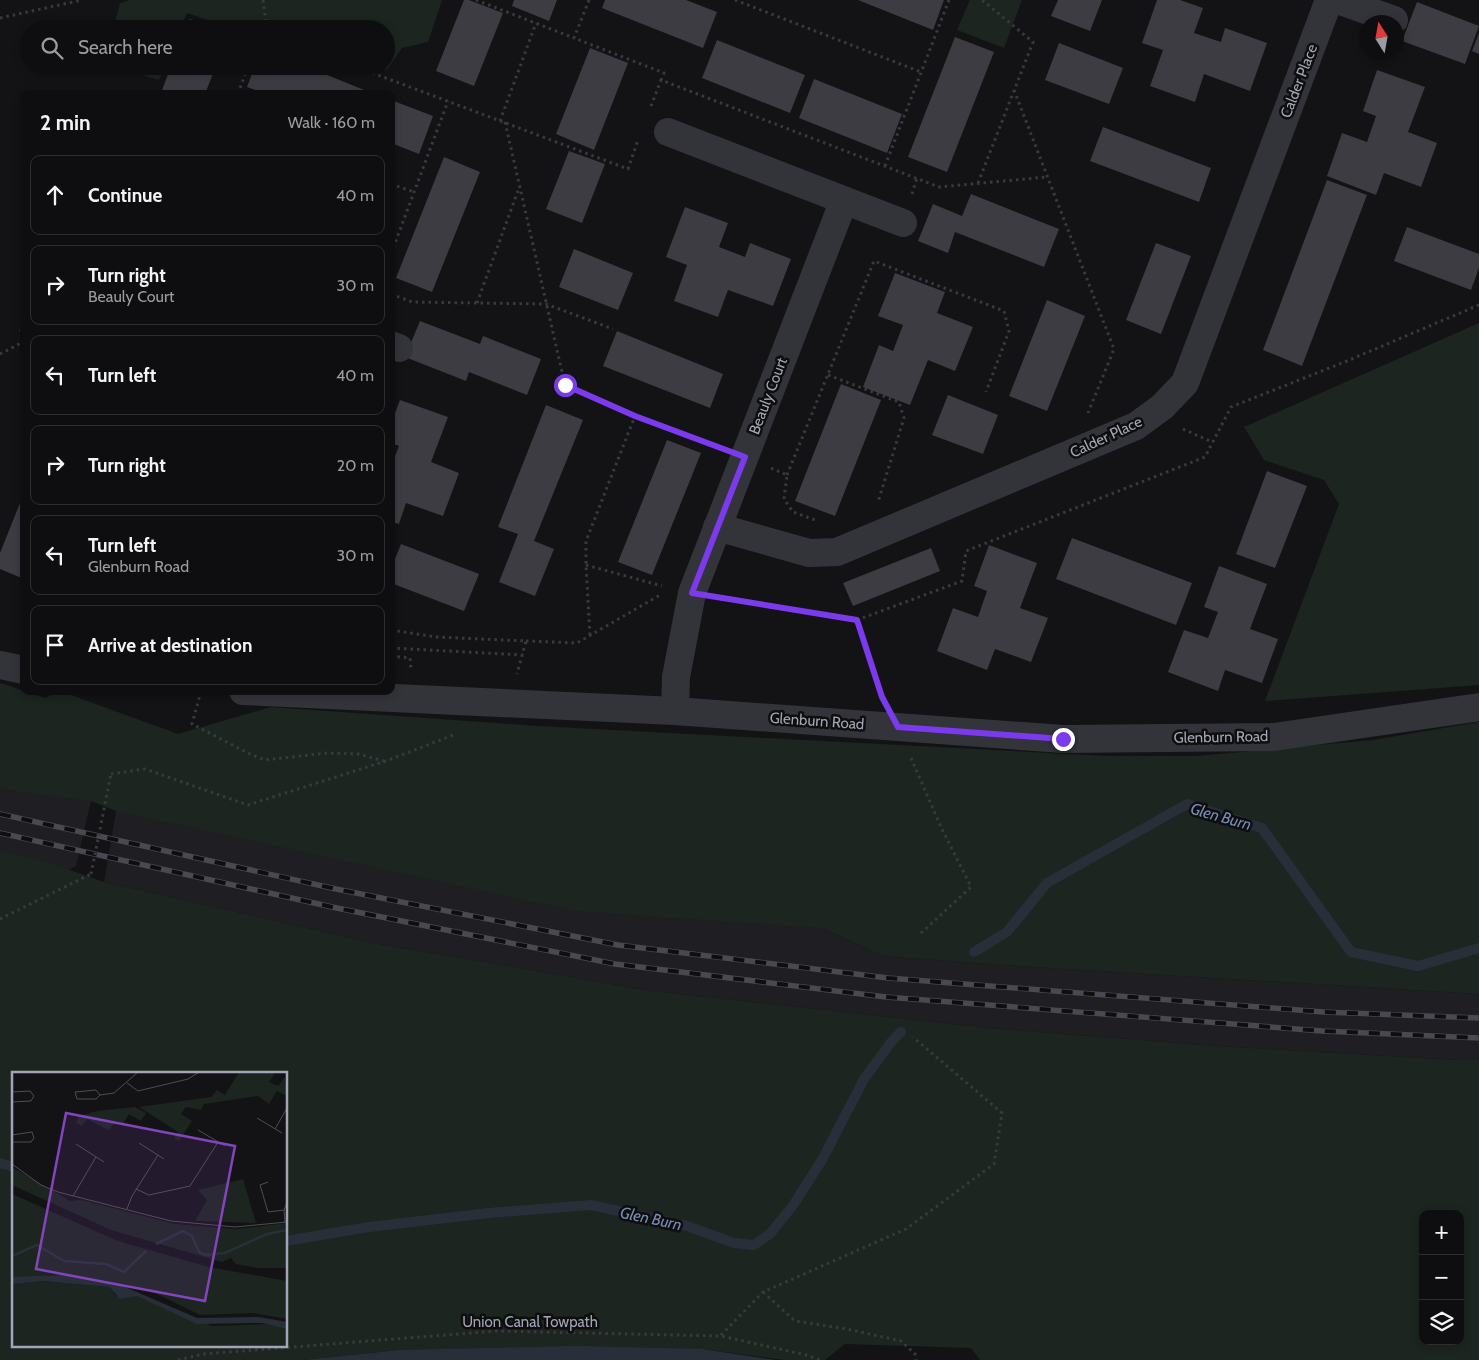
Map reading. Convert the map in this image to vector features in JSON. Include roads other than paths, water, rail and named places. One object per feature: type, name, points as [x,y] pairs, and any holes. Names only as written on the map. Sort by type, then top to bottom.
[{"type":"street","name":"Calder Place","points":[[717,527],[809,553],[837,552],[1136,426],[1162,407],[1185,383],[1329,0]]},
{"type":"street","points":[[1338,0],[1380,15]]},
{"type":"street","points":[[668,132],[903,223]]},
{"type":"street","name":"Beauly Court","points":[[676,711],[676,677],[682,591],[717,527],[844,200]]},
{"type":"street","points":[[0,665],[20,669]]},
{"type":"street","name":"Glenburn Road","points":[[330,695],[676,711],[1063,739],[1274,737],[1479,707]]},
{"type":"waterway","name":"Glen Burn","points":[[974,952],[1007,932],[1047,883],[1187,804],[1262,828],[1351,952],[1418,966],[1479,948]]},
{"type":"waterway","name":"Glen Burn","points":[[288,1241],[369,1227],[489,1213],[591,1205],[687,1226],[734,1243],[754,1245],[770,1234],[794,1204],[822,1160],[864,1079],[892,1041],[901,1032]]},
{"type":"waterway","name":"Glen Burn","points":[[0,1163],[12,1166]]},
{"type":"railway","points":[[0,814],[336,889],[618,945],[888,978],[1323,1012],[1479,1018]]},
{"type":"railway","points":[[0,833],[332,907],[615,964],[886,997],[1322,1031],[1479,1038]]}]
